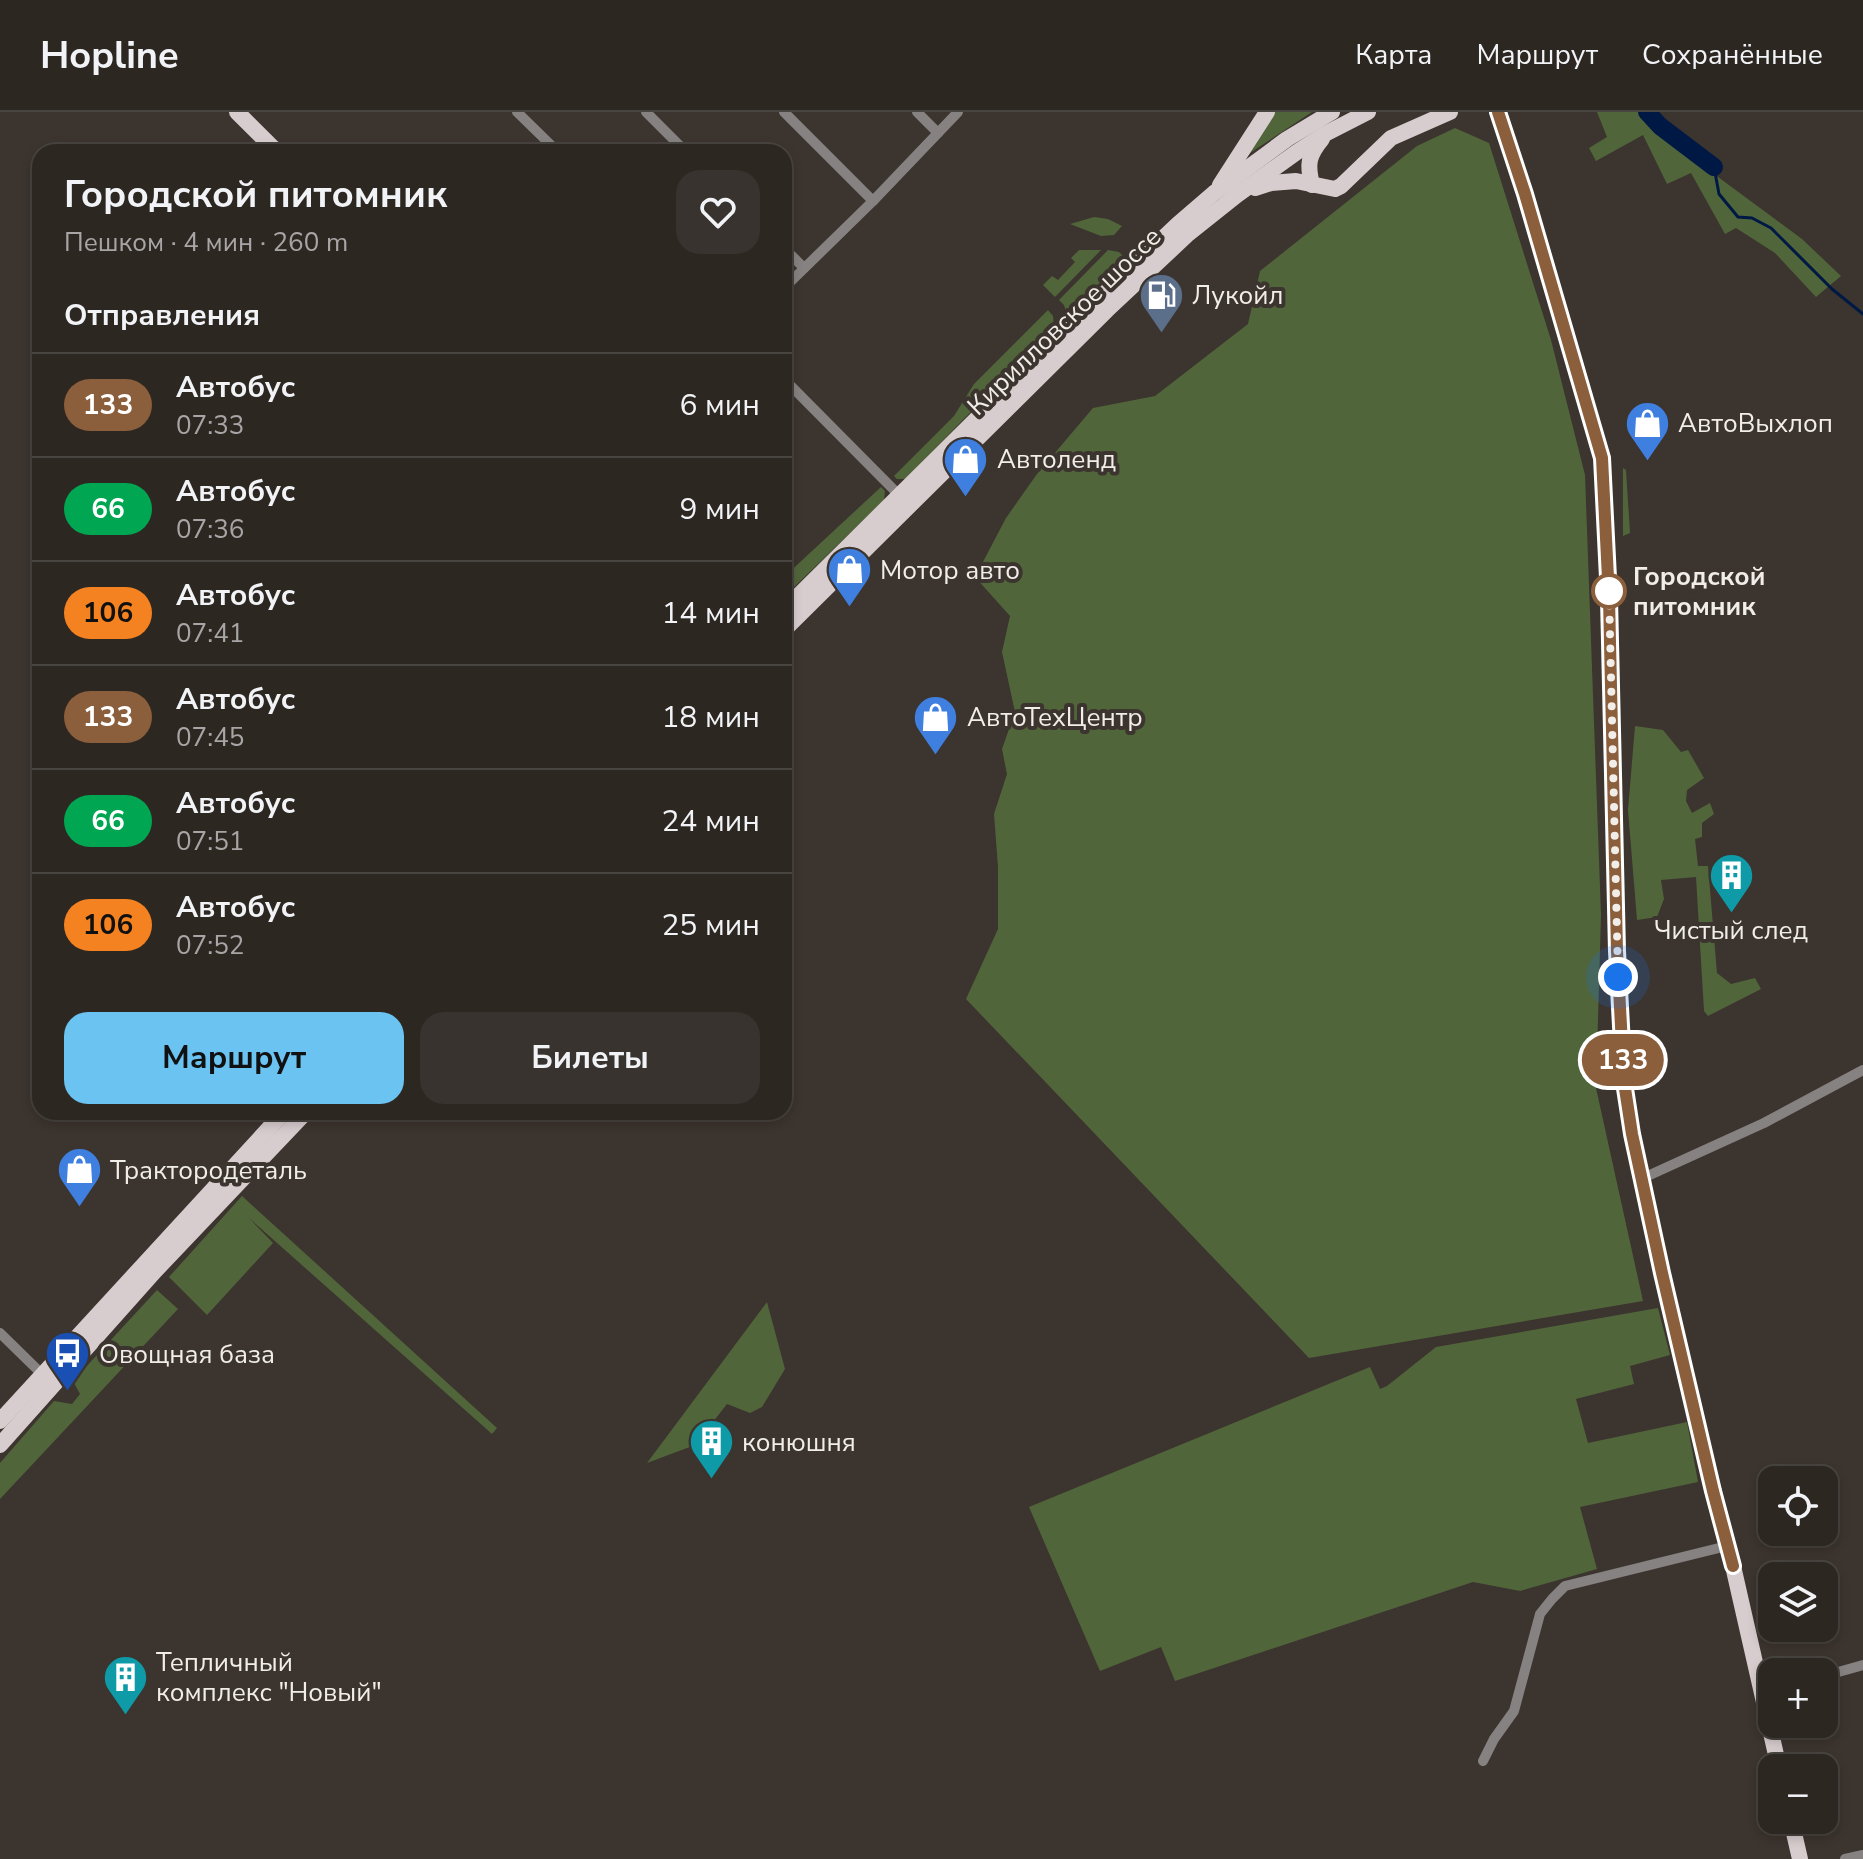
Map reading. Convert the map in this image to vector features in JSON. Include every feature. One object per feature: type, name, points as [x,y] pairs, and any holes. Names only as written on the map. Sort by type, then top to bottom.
[{"type":"main road","points":[[237,112],[269,144]]},
{"type":"main road","points":[[1214,193],[1267,112]]},
{"type":"main road","name":"Кирилловское шоссе","points":[[792,602],[1153,247],[1214,193],[1287,139],[1332,112]]},
{"type":"main road","name":"Кирилловское шоссе","points":[[792,622],[1107,310],[1188,234],[1237,195],[1325,134],[1368,112]]},
{"type":"main road","points":[[1237,195],[1271,183],[1296,181],[1332,189],[1338,187],[1391,138],[1450,112]]},
{"type":"main road","points":[[1498,112],[1568,338],[1603,464],[1617,951],[1624,1082],[1641,1179],[1727,1546],[1758,1659]]},
{"type":"main road","points":[[1312,185],[1308,166],[1315,147],[1325,134]]},
{"type":"main road","points":[[0,1445],[48,1380],[277,1120]]},
{"type":"main road","points":[[0,1421],[48,1380],[298,1120]]},
{"type":"main road","points":[[1794,1834],[1800,1859]]},
{"type":"street","points":[[518,112],[550,144]]},
{"type":"street","points":[[646,112],[678,144]]},
{"type":"street","points":[[784,112],[873,201]]},
{"type":"street","points":[[917,112],[938,133]]},
{"type":"street","points":[[792,280],[958,112]]},
{"type":"street","points":[[792,256],[804,268]]},
{"type":"street","points":[[792,387],[899,495]]},
{"type":"street","points":[[1641,1179],[1764,1123],[1863,1070]]},
{"type":"street","points":[[0,1333],[48,1380]]},
{"type":"street","points":[[1483,1761],[1514,1711],[1540,1614],[1565,1586],[1727,1546]]},
{"type":"street","points":[[1838,1672],[1863,1665]]},
{"type":"street","points":[[1845,1859],[1863,1855]]},
{"type":"green space","points":[[1274,112],[1312,112],[1244,157]]},
{"type":"green space","points":[[1597,112],[1648,112],[1710,171],[1802,239],[1841,276],[1816,297],[1775,253],[1736,228],[1725,234],[1691,173],[1667,184],[1643,135],[1596,161],[1589,148],[1607,137]]},
{"type":"green space","points":[[1455,128],[1489,143],[1551,340],[1585,475],[1601,915],[1596,1088],[1643,1301],[1309,1358],[966,999],[998,929],[994,814],[1007,774],[1002,749],[1015,712],[1002,652],[1010,616],[975,577],[1006,518],[1037,474],[1093,408],[1155,396],[1248,324],[1260,271],[1417,146]]},
{"type":"green space","points":[[1094,217],[1122,226],[1114,235],[1101,236],[1070,224]]},
{"type":"green space","points":[[1079,250],[1101,250],[1055,297],[1043,285],[1052,276],[1058,280],[1075,262],[1071,258]]},
{"type":"green space","points":[[1108,250],[1119,252],[1125,258],[1067,315],[1059,300]]},
{"type":"green space","points":[[1048,310],[1053,316],[1054,327],[905,479],[897,479],[894,476],[954,416],[974,384]]},
{"type":"green space","points":[[1623,468],[1626,470],[1630,533],[1623,536]]},
{"type":"green space","points":[[881,487],[885,491],[884,500],[792,589],[792,570]]},
{"type":"green space","points":[[1635,726],[1663,730],[1681,752],[1688,750],[1704,778],[1687,790],[1686,801],[1692,813],[1710,803],[1714,814],[1702,823],[1702,837],[1695,839],[1698,866],[1708,866],[1717,973],[1731,984],[1755,978],[1761,989],[1708,1016],[1704,1011],[1696,877],[1661,880],[1664,899],[1657,917],[1637,920],[1628,810]]},
{"type":"green space","points":[[242,1196],[497,1428],[492,1434],[249,1218],[273,1243],[207,1315],[169,1277]]},
{"type":"green space","points":[[157,1290],[178,1309],[0,1499],[0,1463],[54,1401],[72,1404],[80,1394],[73,1381]]},
{"type":"green space","points":[[767,1302],[785,1369],[762,1407],[750,1413],[727,1404],[695,1445],[647,1463]]},
{"type":"green space","points":[[1658,1308],[1670,1355],[1630,1366],[1634,1384],[1576,1399],[1588,1443],[1687,1422],[1698,1482],[1580,1507],[1597,1569],[1520,1591],[1473,1582],[1175,1681],[1161,1647],[1100,1671],[1029,1507],[1370,1367],[1380,1389],[1436,1347]]},
{"type":"waterway","points":[[1647,112],[1660,126],[1714,167]]},
{"type":"waterway","points":[[1714,167],[1719,194],[1738,217],[1752,218],[1771,228],[1832,289],[1863,314]]},
{"type":"bus line","name":"133","points":[[1498,112],[1602,458],[1624,1082],[1662,1273],[1733,1566]]},
{"type":"place","name":"Лукойл","points":[[1161,334]]},
{"type":"place","name":"АвтоВыхлоп","points":[[1647,462]]},
{"type":"place","name":"Автоленд","points":[[966,498]]},
{"type":"place","name":"Городской питомник","points":[[1609,591]]},
{"type":"place","name":"Мотор авто","points":[[849,609]]},
{"type":"place","name":"АвтоТехЦентр","points":[[936,756]]},
{"type":"place","name":"Чистый след","points":[[1731,914]]},
{"type":"place","name":"Трактородеталь","points":[[79,1209]]},
{"type":"place","name":"Овощная база","points":[[68,1393]]},
{"type":"place","name":"конюшня","points":[[711,1481]]},
{"type":"place","name":"Тепличный комплекс \"Новый\"","points":[[125,1716]]},
{"type":"route","points":[[1609,591],[1618,977]]}]
